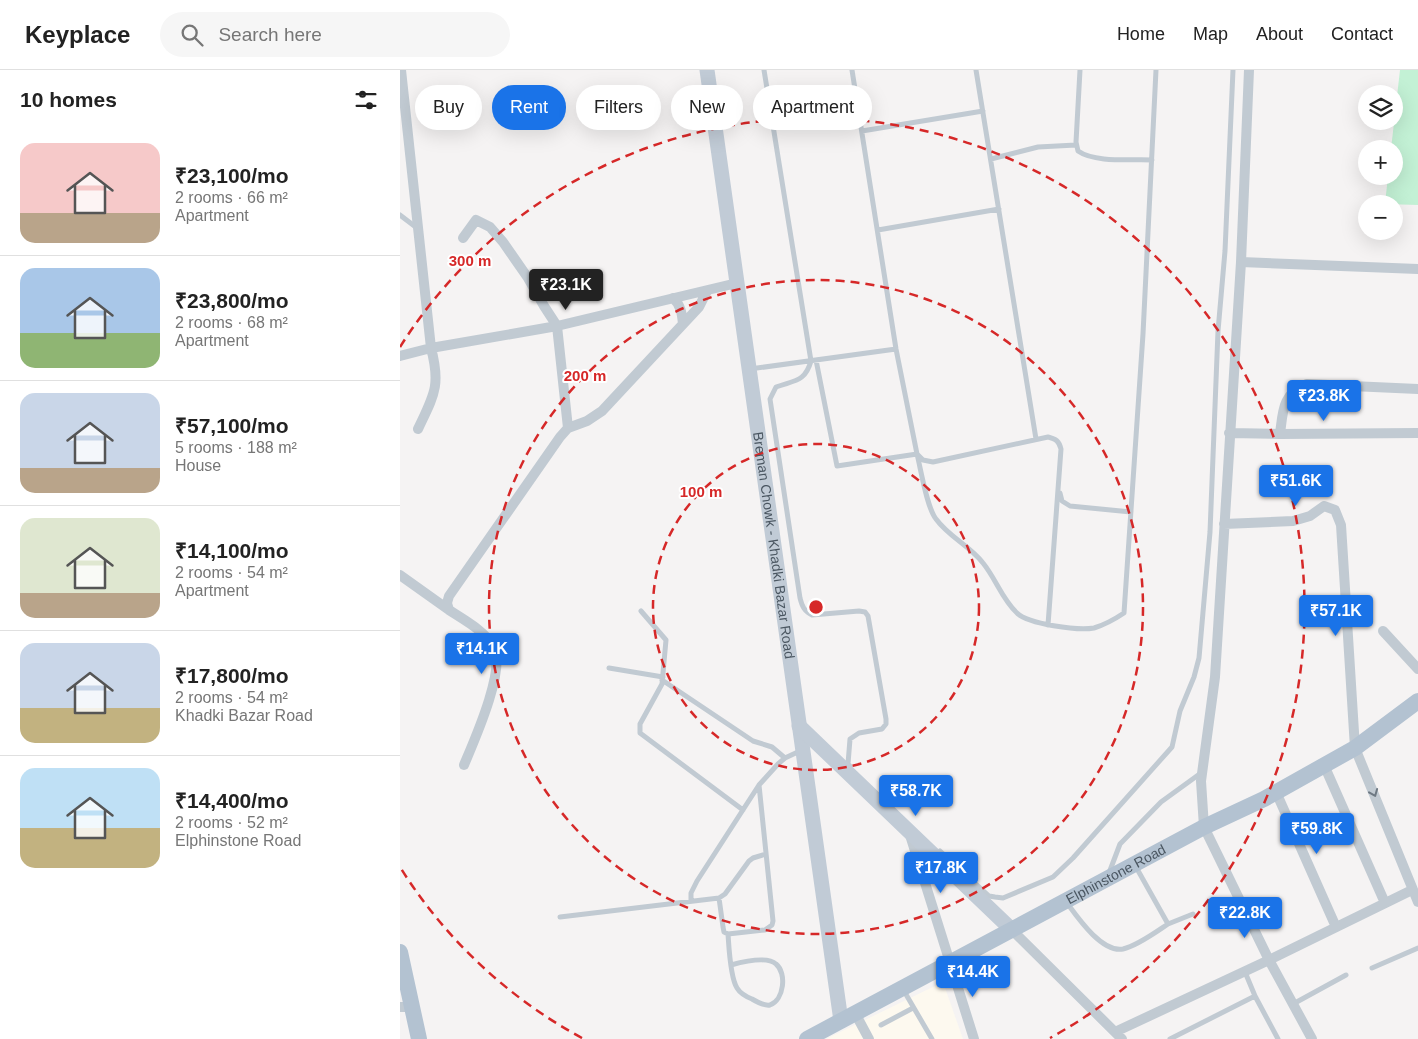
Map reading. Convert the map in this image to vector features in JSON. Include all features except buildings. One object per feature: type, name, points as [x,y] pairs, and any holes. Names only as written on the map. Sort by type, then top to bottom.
[{"type":"main road","name":"Breman Chowk - Khadki Bazar Road","points":[[707,70],[799,726],[848,1017]]},
{"type":"main road","name":"Elphinstone Road","points":[[807,1039],[1204,827],[1276,792],[1355,748],[1418,701]]},
{"type":"main road","points":[[799,726],[1012,930]]},
{"type":"main road","points":[[400,952],[406,1007],[419,1039]]},
{"type":"street","points":[[401,70],[430,348],[436,366],[434,396],[418,429]]},
{"type":"street","points":[[1249,70],[1241,262],[1214,677],[1200,781],[1204,827],[1270,960],[1312,1039]]},
{"type":"street","points":[[464,238],[476,220],[490,227],[528,278],[557,326],[568,428]]},
{"type":"street","points":[[1241,262],[1418,269]]},
{"type":"street","points":[[400,356],[430,348],[557,326],[737,283]]},
{"type":"street","points":[[449,610],[447,603],[449,596],[560,437],[568,428],[587,421],[602,411],[698,308],[707,291]]},
{"type":"street","points":[[673,298],[678,303],[683,324]]},
{"type":"street","points":[[1280,434],[1284,405],[1290,394],[1298,387],[1307,384],[1418,389]]},
{"type":"street","points":[[1229,433],[1418,433]]},
{"type":"street","points":[[1224,524],[1293,521],[1310,516],[1324,506],[1335,510],[1341,525],[1355,748],[1418,902]]},
{"type":"street","points":[[400,575],[488,638],[495,648],[497,658],[492,686],[480,729],[464,765]]},
{"type":"street","points":[[1383,631],[1418,669]]},
{"type":"street","points":[[1324,765],[1385,903]]},
{"type":"street","points":[[1276,792],[1336,927]]},
{"type":"street","points":[[909,832],[974,1039]]},
{"type":"street","points":[[1012,930],[1118,1035],[1412,890]]},
{"type":"street","points":[[848,1017],[869,1039]]},
{"type":"lane","points":[[764,70],[814,360],[838,466],[917,454]]},
{"type":"lane","points":[[852,70],[896,349],[929,504],[935,518],[983,562],[1008,604],[1018,615],[1025,619],[1048,625],[1078,628],[1093,628],[1124,613],[1156,70]]},
{"type":"lane","points":[[976,70],[1036,439]]},
{"type":"lane","points":[[1080,70],[1076,145],[1078,151],[1094,158],[1152,160]]},
{"type":"lane","points":[[936,847],[989,896],[1003,898],[1045,882],[1073,858],[1172,747],[1180,711],[1199,658],[1210,532],[1218,331],[1225,251],[1233,70]]},
{"type":"lane","points":[[862,131],[983,111]]},
{"type":"lane","points":[[991,158],[1038,147],[1076,145]]},
{"type":"lane","points":[[878,230],[999,209]]},
{"type":"lane","points":[[400,215],[418,228]]},
{"type":"lane","points":[[749,369],[896,349]]},
{"type":"lane","points":[[814,360],[803,377],[776,387],[770,399],[800,598],[806,612],[812,615],[859,611],[865,612],[868,616],[886,724],[882,729],[859,732],[850,739],[848,764],[880,795]]},
{"type":"lane","points":[[917,454],[923,460],[933,462],[1048,437],[1055,439],[1059,443],[1061,449],[1048,625]]},
{"type":"lane","points":[[1058,490],[1062,501],[1070,506],[1131,512]]},
{"type":"lane","points":[[641,611],[666,640],[663,679],[640,724],[640,733],[743,810]]},
{"type":"lane","points":[[609,668],[663,679],[753,741],[772,748],[785,758]]},
{"type":"lane","points":[[691,901],[691,893],[697,881],[760,785],[785,758],[803,750]]},
{"type":"lane","points":[[1106,879],[1120,844],[1161,802],[1202,773]]},
{"type":"lane","points":[[719,898],[724,932],[728,934],[765,930],[772,926],[760,785]]},
{"type":"lane","points":[[560,917],[719,898],[725,894],[753,858],[766,854]]},
{"type":"lane","points":[[1135,864],[1168,924]]},
{"type":"lane","points":[[1066,901],[1087,930],[1116,950],[1125,949],[1168,924],[1193,914]]},
{"type":"lane","points":[[728,934],[731,965],[736,987],[745,995],[765,1005],[771,1005],[778,999],[783,986],[782,974],[777,964],[768,961],[748,961],[731,965]]},
{"type":"lane","points":[[1372,968],[1418,948]]},
{"type":"lane","points":[[1244,972],[1278,1039]]},
{"type":"lane","points":[[1293,1004],[1346,975]]},
{"type":"lane","points":[[902,988],[932,1039]]},
{"type":"lane","points":[[1174,1038],[1255,996]]},
{"type":"lane","points":[[881,1025],[913,1008]]},
{"type":"shaded area","points":[[943,982],[963,1039],[826,1039]]},
{"type":"green space","points":[[1400,70],[1418,70],[1418,205],[1403,205],[1403,195],[1386,195],[1387,185],[1403,185],[1403,140],[1392,140],[1393,130],[1403,130],[1403,85],[1398,85]]}]
